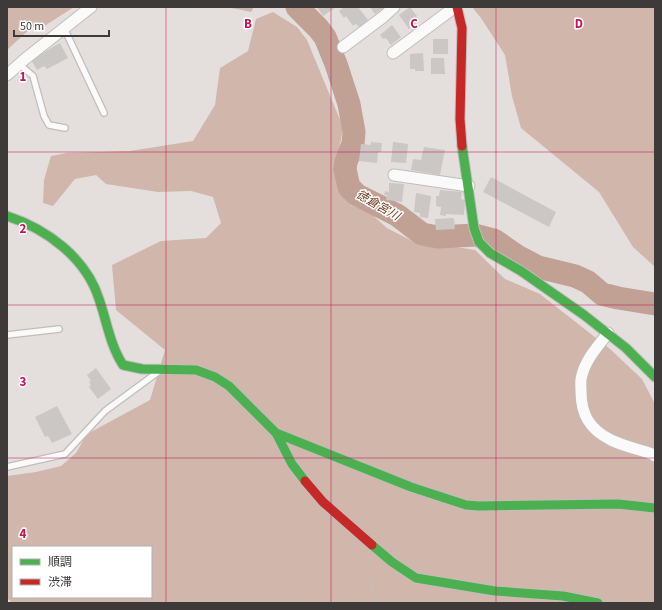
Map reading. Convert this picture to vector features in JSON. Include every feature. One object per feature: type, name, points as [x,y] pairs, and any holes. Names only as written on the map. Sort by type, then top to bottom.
[{"type":"street","points":[[7,75],[91,7]]},
{"type":"street","points":[[343,47],[394,7]]},
{"type":"street","points":[[393,53],[456,7],[462,28],[460,119],[463,152],[474,228],[479,242],[490,253],[521,270],[608,333],[626,348],[655,377]]},
{"type":"street","points":[[394,175],[468,186]]},
{"type":"street","points":[[7,216],[25,222],[48,235],[64,248],[83,269],[92,281],[103,310],[110,340],[123,365],[142,369],[196,370],[215,377],[229,386],[276,433],[292,464],[323,502],[378,551],[409,574],[423,580],[510,592],[563,596],[598,603]]},
{"type":"street","points":[[608,333],[589,358],[581,376],[581,401],[583,411],[587,420],[596,431],[611,440],[655,456]]},
{"type":"street","points":[[276,433],[411,487],[466,505],[618,504],[655,508]]},
{"type":"lane","points":[[64,28],[104,113]]},
{"type":"lane","points":[[19,64],[33,76],[44,116],[50,125],[65,128]]},
{"type":"lane","points":[[7,335],[59,329]]},
{"type":"lane","points":[[7,467],[65,454],[105,411],[163,369]]},
{"type":"path","points":[[378,551],[366,574],[378,603]]},
{"type":"shaded area","points":[[7,7],[74,7],[46,25],[31,28],[7,50]]},
{"type":"shaded area","points":[[227,7],[254,7],[251,12]]},
{"type":"shaded area","points":[[472,7],[655,7],[655,267],[633,247],[599,192],[521,128],[512,96],[505,55]]},
{"type":"shaded area","points":[[273,12],[297,27],[307,40],[343,127],[338,157],[339,174],[350,205],[370,213],[387,228],[420,245],[456,247],[475,250],[505,279],[540,294],[610,349],[642,379],[655,404],[655,603],[11,603],[10,600],[7,599],[7,476],[36,472],[61,466],[76,453],[87,434],[150,400],[165,350],[116,310],[112,265],[161,241],[206,238],[221,223],[213,197],[191,191],[158,192],[106,184],[96,175],[75,179],[53,206],[43,203],[44,180],[51,156],[67,153],[130,151],[193,141],[215,105],[220,68],[248,51],[256,19]]},
{"type":"building","points":[[317,7],[336,7],[323,16]]},
{"type":"building","points":[[344,7],[358,7],[368,20],[359,27],[356,24],[353,26],[346,16],[344,18],[339,11]]},
{"type":"building","points":[[370,7],[385,7],[375,14]]},
{"type":"building","points":[[410,7],[417,16],[414,18],[418,22],[409,29],[399,15]]},
{"type":"building","points":[[392,25],[401,37],[391,45],[386,38],[383,39],[380,35]]},
{"type":"building","points":[[433,39],[448,39],[448,54],[433,54]]},
{"type":"building","points":[[60,43],[68,58],[47,69],[44,66],[37,70],[31,60]]},
{"type":"building","points":[[423,53],[424,71],[415,71],[415,69],[410,69],[410,54]]},
{"type":"building","points":[[431,58],[444,58],[445,74],[431,74]]},
{"type":"building","points":[[371,142],[382,143],[381,152],[378,152],[377,163],[359,161],[361,144],[371,145]]},
{"type":"building","points":[[393,142],[408,144],[406,163],[391,162]]},
{"type":"building","points":[[424,147],[445,150],[440,175],[411,170],[413,159],[421,160]]},
{"type":"building","points":[[491,177],[556,212],[549,227],[483,192]]},
{"type":"building","points":[[389,183],[404,184],[402,202],[386,200],[387,195],[384,195],[385,191],[389,192]]},
{"type":"building","points":[[440,190],[462,192],[461,199],[465,200],[464,215],[440,215],[441,207],[436,206],[436,196],[439,196]]},
{"type":"building","points":[[416,193],[431,196],[428,218],[420,217],[420,213],[414,212]]},
{"type":"building","points":[[454,218],[455,229],[436,230],[435,219]]},
{"type":"building","points":[[96,368],[111,389],[98,399],[89,387],[91,385],[89,382],[91,381],[87,375]]},
{"type":"building","points":[[57,406],[72,434],[52,443],[48,436],[45,437],[35,417]]},
{"type":"waterway","name":"徳倉宮川","points":[[297,7],[325,37],[336,64],[349,104],[354,132],[353,144],[345,169],[349,187],[357,195],[397,215],[422,234],[438,237],[475,235],[494,240],[517,256],[538,267],[575,276],[588,282],[602,294],[655,304]]},
{"type":"traffic: fast","points":[[462,146],[474,228],[479,242],[490,253],[521,271],[584,315],[626,348],[655,377]]},
{"type":"traffic: fast","points":[[7,216],[50,237],[75,258],[93,284],[112,341],[123,365],[142,369],[196,370],[215,377],[229,386],[276,433],[292,464],[305,481]]},
{"type":"traffic: fast","points":[[276,433],[411,487],[466,505],[618,504],[655,508]]},
{"type":"traffic: fast","points":[[372,545],[392,562],[416,578],[495,591],[563,596],[598,603]]},
{"type":"traffic: jam","points":[[457,7],[462,28],[460,119],[462,146]]},
{"type":"traffic: jam","points":[[305,481],[323,502],[372,545]]}]
